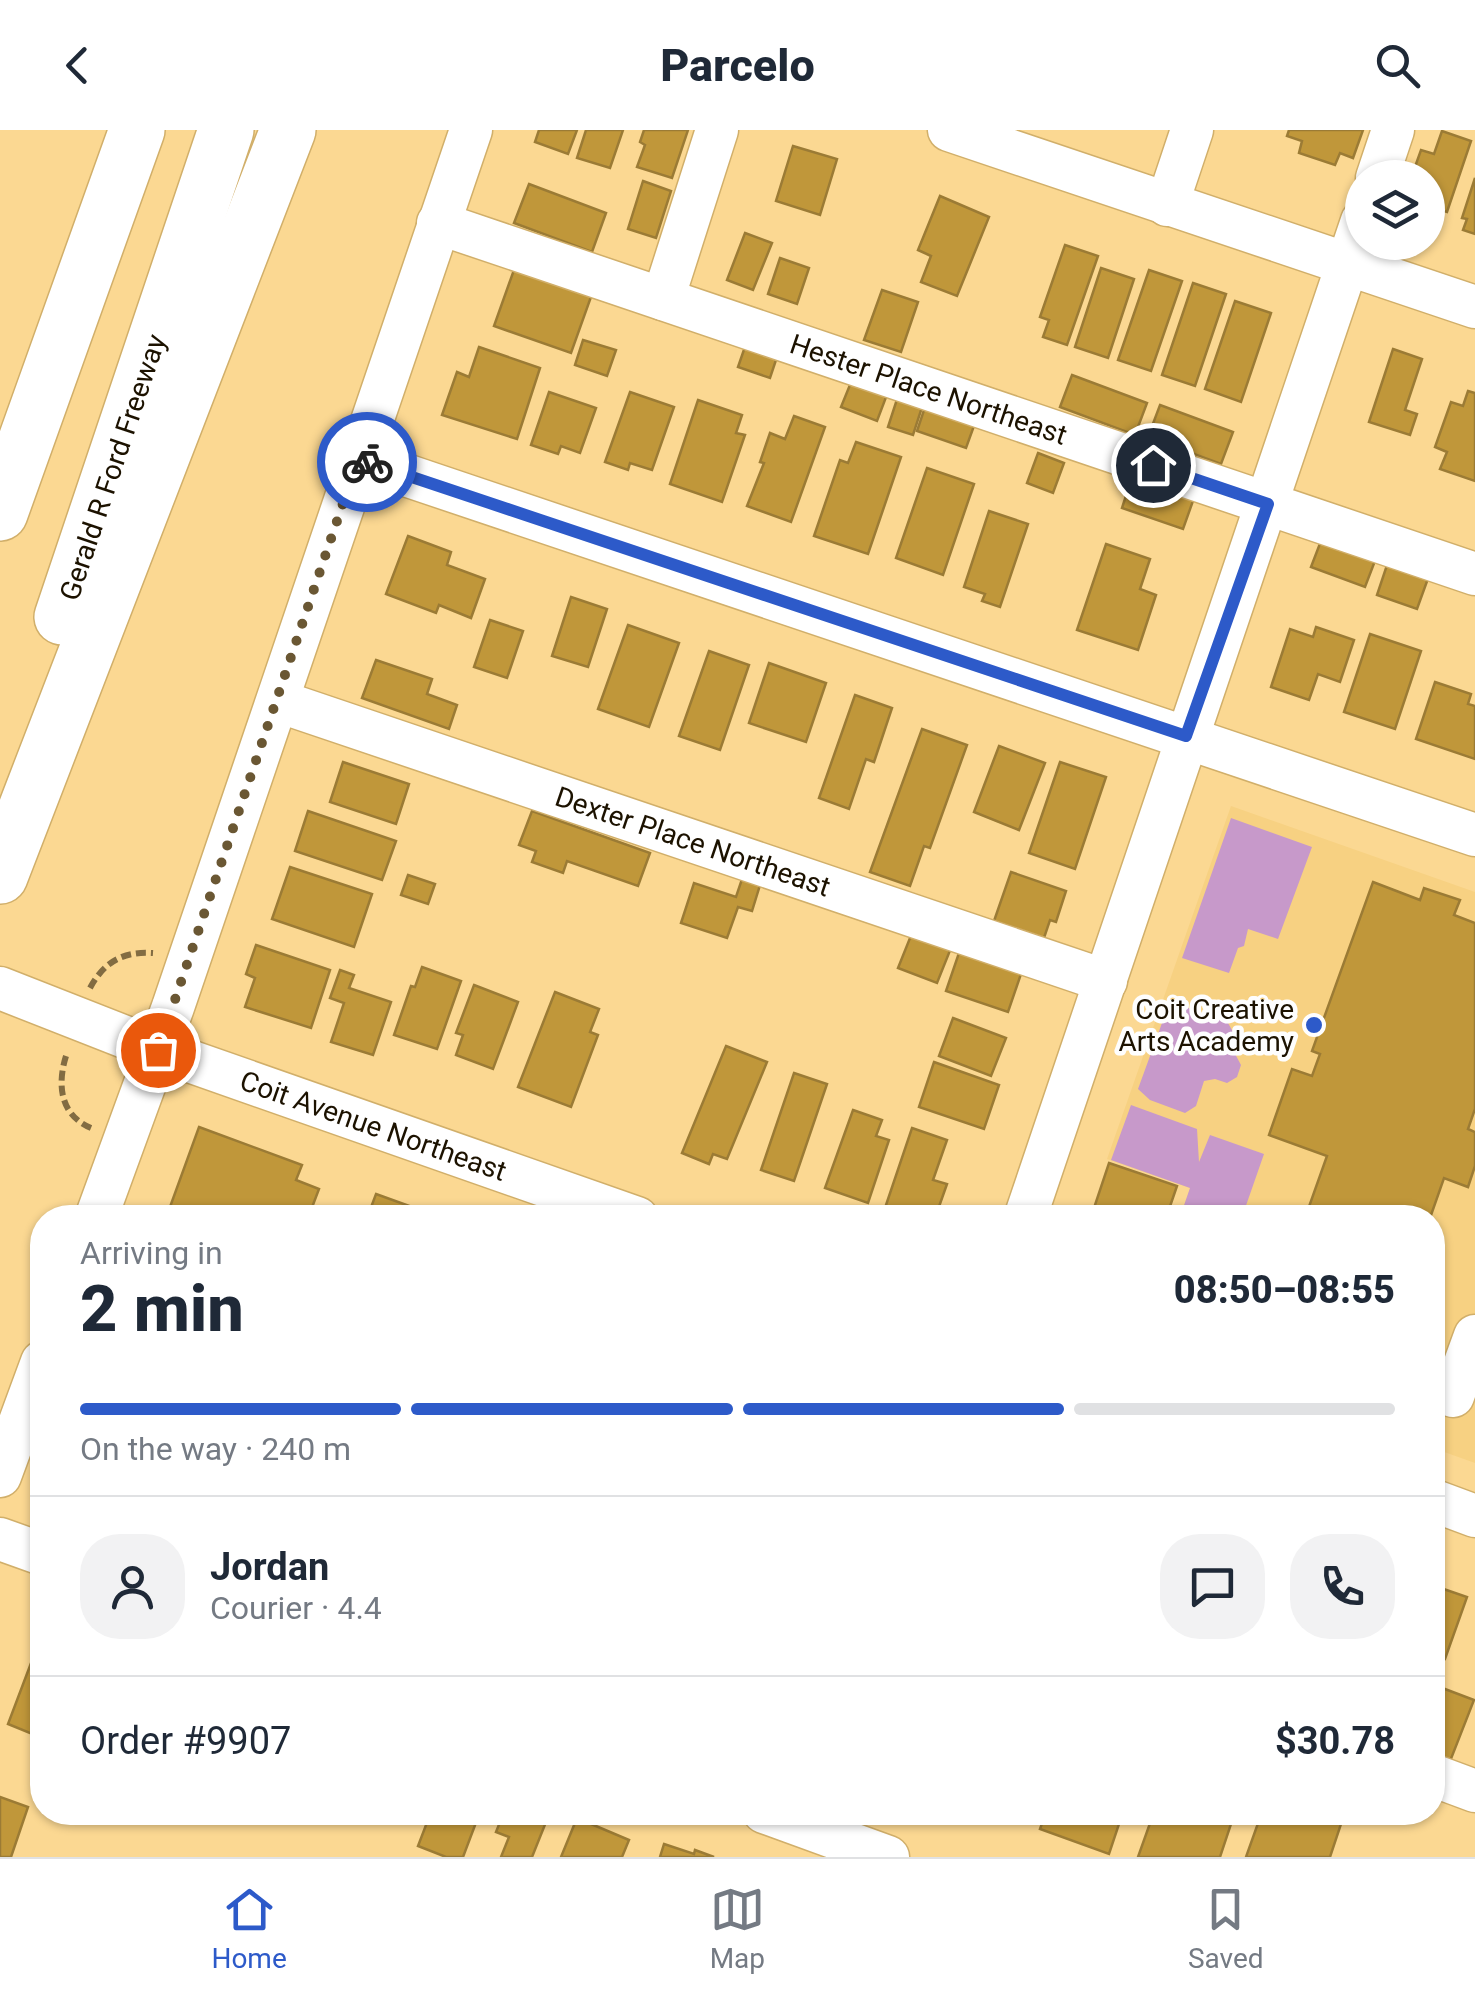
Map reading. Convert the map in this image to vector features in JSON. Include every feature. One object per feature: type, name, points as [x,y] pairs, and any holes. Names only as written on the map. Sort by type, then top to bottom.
[{"type":"highway","points":[[0,512],[137,130]]},
{"type":"highway","name":"Gerald R Ford Freeway","points":[[0,805],[226,130]]},
{"type":"highway","points":[[0,876],[288,130]]},
{"type":"street","points":[[101,1205],[158,1050],[471,130]]},
{"type":"street","points":[[663,299],[717,130]]},
{"type":"street","points":[[949,130],[1475,307]]},
{"type":"street","points":[[1167,205],[1192,130]]},
{"type":"street","points":[[1383,160],[1393,130]]},
{"type":"street","name":"Hester Place Northeast","points":[[438,223],[1475,574]]},
{"type":"street","points":[[1029,1205],[1350,260]]},
{"type":"street","points":[[358,459],[1475,835]]},
{"type":"street","name":"Dexter Place Northeast","points":[[278,701],[1106,981]]},
{"type":"street","name":"Coit Avenue Northeast","points":[[6,990],[158,1050],[600,1205]]},
{"type":"street","points":[[1453,1396],[1475,1336]]},
{"type":"street","points":[[0,1476],[30,1395]]},
{"type":"street","points":[[1445,1505],[1475,1516]]},
{"type":"street","points":[[0,1539],[30,1550]]},
{"type":"street","points":[[1445,1781],[1475,1791]]},
{"type":"street","points":[[791,1827],[888,1857]]},
{"type":"path","points":[[86,994],[107,964],[120,956],[159,953]]},
{"type":"path","points":[[66,1056],[59,1078],[69,1112],[81,1124],[102,1132]]},
{"type":"shaded area","name":"Coit Creative Arts Academy","points":[[1231,806],[1475,892],[1475,1463],[1445,1452],[1445,1205],[1184,1205],[1190,1188],[1107,1159]]},
{"type":"shaded area","points":[[1231,818],[1312,847],[1278,939],[1248,929],[1244,946],[1238,948],[1229,973],[1182,958]]},
{"type":"shaded area","points":[[1170,1001],[1228,1023],[1238,1041],[1234,1052],[1241,1065],[1237,1077],[1227,1083],[1204,1081],[1196,1106],[1185,1113],[1150,1100],[1138,1089]]},
{"type":"shaded area","points":[[1131,1105],[1197,1129],[1199,1162],[1210,1135],[1264,1154],[1246,1205],[1184,1205],[1190,1188],[1111,1160]]},
{"type":"building","points":[[539,130],[577,130],[568,154],[535,142]]},
{"type":"building","points":[[586,130],[623,130],[610,168],[577,158]]},
{"type":"building","points":[[644,130],[688,130],[672,178],[637,167],[645,145],[640,142]]},
{"type":"building","points":[[1289,130],[1363,130],[1353,158],[1340,153],[1335,165],[1299,153],[1302,141],[1287,136]]},
{"type":"building","points":[[1442,131],[1471,141],[1447,212],[1445,160],[1417,160],[1421,150],[1434,154]]},
{"type":"building","points":[[793,146],[837,159],[820,215],[776,201]]},
{"type":"building","points":[[1475,178],[1475,234],[1463,230],[1467,219],[1462,218]]},
{"type":"building","points":[[643,181],[671,191],[656,238],[628,229]]},
{"type":"building","points":[[529,184],[606,213],[592,252],[514,223]]},
{"type":"building","points":[[940,196],[989,217],[957,296],[921,282],[931,256],[918,250]]},
{"type":"building","points":[[745,233],[772,243],[753,290],[727,280]]},
{"type":"building","points":[[1065,245],[1098,256],[1067,345],[1043,337],[1049,320],[1040,317]]},
{"type":"building","points":[[780,258],[809,268],[797,304],[768,294]]},
{"type":"building","points":[[515,267],[592,294],[571,353],[494,326]]},
{"type":"building","points":[[1101,268],[1134,279],[1108,358],[1075,347]]},
{"type":"building","points":[[1149,270],[1182,281],[1151,371],[1118,360]]},
{"type":"building","points":[[1193,283],[1226,294],[1195,386],[1162,375]]},
{"type":"building","points":[[882,290],[918,302],[901,352],[864,340]]},
{"type":"building","points":[[1235,301],[1271,313],[1241,402],[1205,389]]},
{"type":"building","points":[[748,338],[780,348],[770,378],[738,367]]},
{"type":"building","points":[[583,340],[616,350],[607,376],[575,365]]},
{"type":"building","points":[[479,347],[540,368],[517,439],[442,415],[457,372],[469,377]]},
{"type":"building","points":[[1393,349],[1422,359],[1405,410],[1417,414],[1410,435],[1369,422]]},
{"type":"building","points":[[856,370],[891,384],[877,421],[841,407]]},
{"type":"building","points":[[1072,375],[1147,403],[1135,435],[1060,407]]},
{"type":"building","points":[[900,390],[925,398],[913,435],[888,427]]},
{"type":"building","points":[[1468,391],[1475,393],[1475,481],[1440,469],[1447,452],[1435,447],[1451,402],[1463,406]]},
{"type":"building","points":[[549,392],[596,408],[580,453],[561,446],[558,454],[531,445]]},
{"type":"building","points":[[630,392],[674,407],[652,470],[630,463],[628,470],[605,462]]},
{"type":"building","points":[[929,395],[979,412],[966,448],[917,431]]},
{"type":"building","points":[[698,400],[742,415],[736,433],[745,435],[722,502],[670,484]]},
{"type":"building","points":[[1160,405],[1233,432],[1221,464],[1148,437]]},
{"type":"building","points":[[794,416],[825,427],[791,522],[747,506],[764,463],[760,462],[770,433],[785,439]]},
{"type":"building","points":[[856,442],[901,457],[868,554],[814,536],[840,460],[848,463]]},
{"type":"building","points":[[1038,453],[1064,463],[1053,493],[1027,483]]},
{"type":"building","points":[[927,468],[974,484],[943,575],[896,558]]},
{"type":"building","points":[[1132,477],[1194,498],[1183,529],[1122,508]]},
{"type":"building","points":[[989,511],[1028,524],[1000,607],[982,601],[985,594],[964,587]]},
{"type":"building","points":[[1324,533],[1378,553],[1365,587],[1311,567]]},
{"type":"building","points":[[408,536],[451,552],[447,565],[485,579],[471,618],[439,605],[436,613],[386,594]]},
{"type":"building","points":[[1106,544],[1150,559],[1140,589],[1156,595],[1138,650],[1077,630]]},
{"type":"building","points":[[1389,559],[1430,573],[1417,609],[1377,595]]},
{"type":"building","points":[[571,597],[607,609],[588,667],[552,656]]},
{"type":"building","points":[[490,620],[523,631],[507,678],[474,667]]},
{"type":"building","points":[[628,625],[679,643],[649,727],[598,709]]},
{"type":"building","points":[[1316,627],[1354,640],[1340,682],[1318,674],[1309,700],[1271,687],[1290,629],[1313,637]]},
{"type":"building","points":[[1370,634],[1421,651],[1395,729],[1344,712]]},
{"type":"building","points":[[709,651],[749,665],[720,750],[679,736]]},
{"type":"building","points":[[376,660],[432,679],[427,694],[457,705],[449,729],[362,698]]},
{"type":"building","points":[[769,663],[826,683],[806,742],[749,723]]},
{"type":"building","points":[[1435,682],[1471,694],[1468,704],[1475,706],[1475,759],[1416,739]]},
{"type":"building","points":[[855,695],[892,708],[874,762],[866,759],[849,809],[819,798]]},
{"type":"building","points":[[922,729],[967,745],[930,848],[924,846],[910,886],[870,872]]},
{"type":"building","points":[[999,746],[1045,763],[1019,830],[974,812]]},
{"type":"building","points":[[343,762],[409,784],[396,824],[330,802]]},
{"type":"building","points":[[1060,762],[1106,777],[1075,869],[1029,853]]},
{"type":"building","points":[[308,811],[396,841],[382,880],[295,851]]},
{"type":"building","points":[[532,811],[650,853],[638,886],[567,861],[563,873],[532,862],[536,851],[519,845]]},
{"type":"building","points":[[290,867],[372,894],[354,947],[272,919]]},
{"type":"building","points":[[1011,872],[1066,891],[1056,922],[1050,920],[1044,938],[994,921]]},
{"type":"building","points":[[408,875],[435,884],[428,904],[401,895]]},
{"type":"building","points":[[742,879],[760,885],[752,911],[738,907],[727,938],[681,923],[694,883],[736,897]]},
{"type":"building","points":[[1373,882],[1420,900],[1424,888],[1460,900],[1454,915],[1475,923],[1475,1109],[1468,1129],[1475,1132],[1475,1166],[1468,1187],[1444,1178],[1435,1205],[1310,1205],[1327,1156],[1269,1135],[1292,1069],[1312,1076],[1320,1054],[1312,1051]]},
{"type":"building","points":[[912,933],[951,948],[937,983],[898,968]]},
{"type":"building","points":[[256,945],[330,970],[311,1028],[245,1007],[255,978],[246,974]]},
{"type":"building","points":[[961,947],[1023,968],[1008,1012],[946,991]]},
{"type":"building","points":[[422,967],[461,981],[437,1049],[394,1035]]},
{"type":"building","points":[[340,970],[354,975],[349,988],[391,1002],[373,1055],[331,1042],[344,1003],[330,998]]},
{"type":"building","points":[[474,985],[518,1002],[493,1069],[456,1055],[463,1035],[456,1033]]},
{"type":"building","points":[[555,992],[599,1009],[590,1032],[598,1035],[571,1107],[518,1087]]},
{"type":"building","points":[[953,1018],[1006,1038],[991,1076],[939,1056]]},
{"type":"building","points":[[726,1046],[767,1062],[727,1159],[713,1154],[709,1164],[682,1153]]},
{"type":"building","points":[[934,1062],[999,1085],[984,1129],[919,1107]]},
{"type":"building","points":[[794,1073],[827,1084],[794,1181],[761,1170]]},
{"type":"building","points":[[853,1110],[882,1120],[876,1136],[889,1140],[868,1203],[825,1188]]},
{"type":"building","points":[[199,1127],[302,1165],[296,1180],[319,1189],[313,1205],[171,1205]]},
{"type":"building","points":[[912,1128],[947,1140],[933,1180],[947,1184],[940,1205],[886,1205]]},
{"type":"building","points":[[1109,1163],[1177,1186],[1170,1205],[1095,1205]]},
{"type":"building","points":[[376,1194],[407,1205],[372,1205]]},
{"type":"building","points":[[1445,1589],[1467,1597],[1445,1659]]},
{"type":"building","points":[[30,1666],[30,1733],[8,1724]]},
{"type":"building","points":[[1445,1689],[1474,1700],[1445,1768]]},
{"type":"building","points":[[0,1797],[28,1807],[11,1857],[0,1857]]},
{"type":"building","points":[[426,1825],[475,1825],[463,1857],[446,1857],[418,1846]]},
{"type":"building","points":[[499,1825],[545,1825],[532,1857],[501,1857],[509,1837],[496,1832]]},
{"type":"building","points":[[574,1825],[594,1825],[629,1840],[622,1857],[561,1857]]},
{"type":"building","points":[[1041,1825],[1119,1825],[1109,1854],[1040,1829]]},
{"type":"building","points":[[1149,1825],[1231,1825],[1220,1857],[1138,1857]]},
{"type":"building","points":[[1257,1825],[1341,1825],[1330,1857],[1246,1857]]},
{"type":"building","points":[[664,1844],[694,1854],[695,1850],[714,1857],[660,1857]]},
{"type":"way so far","points":[[158,1050],[358,459],[367,462]]},
{"type":"place","name":"Coit Creative Arts Academy","points":[[1314,1025]]},
{"type":"route","points":[[367,462],[1186,736],[1268,504],[1153,465]]}]
